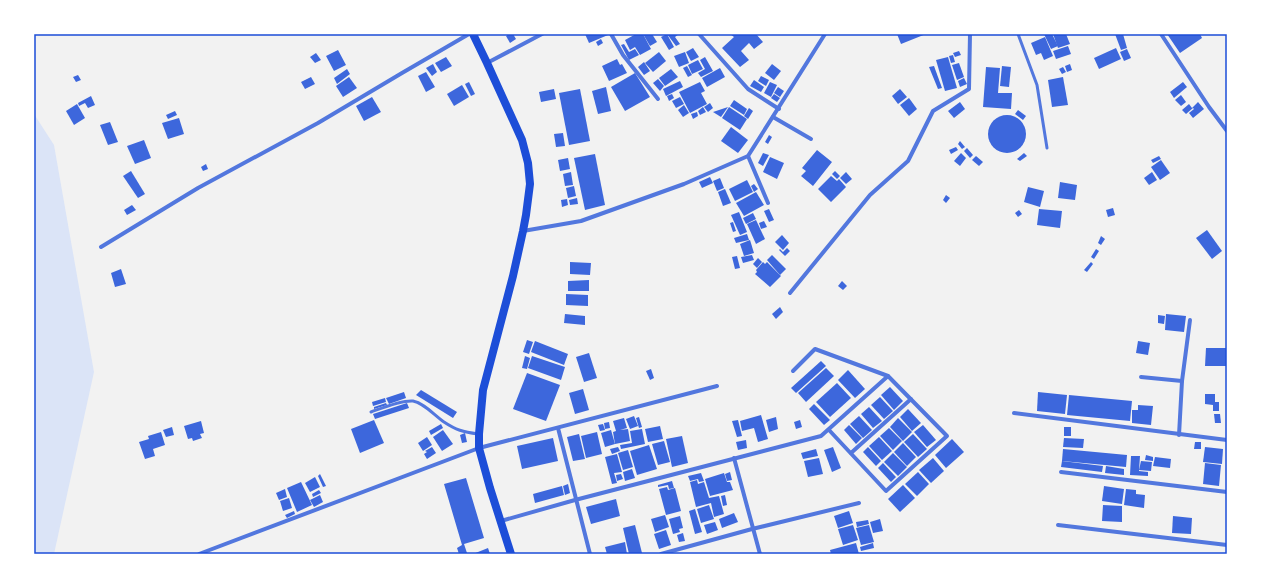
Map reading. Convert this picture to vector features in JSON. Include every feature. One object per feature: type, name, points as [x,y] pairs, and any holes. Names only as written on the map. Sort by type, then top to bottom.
[{"type":"main road","points":[[473,34],[522,140],[528,163],[530,184],[526,215],[513,276],[483,390],[479,434],[479,448],[511,554]]},
{"type":"street","points":[[101,247],[198,188],[318,123],[402,72],[469,34]]},
{"type":"street","points":[[487,63],[542,34]]},
{"type":"street","points":[[611,34],[623,55],[658,99]]},
{"type":"street","points":[[699,34],[748,89],[779,109]]},
{"type":"street","points":[[523,231],[581,221],[684,184],[748,156],[825,34]]},
{"type":"street","points":[[790,293],[870,195],[908,161],[933,111],[970,89],[970,34]]},
{"type":"street","points":[[1161,34],[1209,107],[1227,131]]},
{"type":"street","points":[[774,117],[811,139]]},
{"type":"street","points":[[748,156],[768,203]]},
{"type":"street","points":[[1179,435],[1182,381],[1190,320]]},
{"type":"street","points":[[793,371],[815,349],[888,376],[947,436],[886,491],[829,430]]},
{"type":"street","points":[[501,521],[575,500],[821,436],[888,376]]},
{"type":"street","points":[[1141,377],[1182,381]]},
{"type":"street","points":[[199,554],[479,448],[717,386]]},
{"type":"street","points":[[851,453],[911,399]]},
{"type":"street","points":[[1014,413],[1227,440]]},
{"type":"street","points":[[558,428],[575,500],[590,554]]},
{"type":"street","points":[[734,458],[760,554]]},
{"type":"street","points":[[1061,472],[1227,492]]},
{"type":"street","points":[[661,554],[752,529],[859,503]]},
{"type":"street","points":[[1058,525],[1227,545]]},
{"type":"lane","points":[[1018,34],[1037,85],[1047,148]]},
{"type":"lane","points":[[371,412],[400,402],[414,402],[461,432],[479,434]]},
{"type":"shaded area","points":[[34,114],[54,145],[94,372],[54,554],[34,554]]},
{"type":"building","points":[[513,34],[516,39],[510,43],[506,36]]},
{"type":"building","points":[[585,34],[607,34],[608,35],[589,43]]},
{"type":"building","points":[[636,34],[643,34],[651,49],[640,55],[635,47],[630,50],[625,40]]},
{"type":"building","points":[[643,34],[652,34],[657,42],[650,46]]},
{"type":"building","points":[[667,34],[679,34],[675,37],[680,44],[676,46]]},
{"type":"building","points":[[667,34],[674,47],[669,50],[661,37]]},
{"type":"building","points":[[730,34],[756,34],[763,42],[754,49],[749,43],[741,51],[749,60],[740,67],[722,48],[734,37]]},
{"type":"building","points":[[897,34],[926,34],[901,44]]},
{"type":"building","points":[[1044,34],[1052,34],[1058,46],[1051,49]]},
{"type":"building","points":[[1053,34],[1066,34],[1070,44],[1058,48]]},
{"type":"building","points":[[1115,34],[1123,34],[1127,48],[1121,50]]},
{"type":"building","points":[[1167,34],[1200,34],[1202,38],[1180,53]]},
{"type":"building","points":[[1045,37],[1053,56],[1044,60],[1041,53],[1036,55],[1031,43]]},
{"type":"building","points":[[601,39],[603,43],[598,46],[596,42]]},
{"type":"building","points":[[624,44],[629,52],[635,49],[639,55],[629,60],[621,45]]},
{"type":"building","points":[[1068,46],[1071,54],[1056,59],[1053,51]]},
{"type":"building","points":[[693,48],[699,57],[691,61],[686,52]]},
{"type":"building","points":[[1116,48],[1121,59],[1099,69],[1094,58]]},
{"type":"building","points":[[1127,49],[1131,58],[1124,61],[1120,52]]},
{"type":"building","points":[[338,50],[346,65],[334,71],[326,56]]},
{"type":"building","points":[[959,51],[961,55],[955,57],[953,53]]},
{"type":"building","points":[[659,52],[666,61],[653,72],[645,63]]},
{"type":"building","points":[[685,52],[689,63],[679,67],[674,56]]},
{"type":"building","points":[[316,53],[321,60],[315,63],[310,57]]},
{"type":"building","points":[[953,55],[955,62],[951,63],[949,56]]},
{"type":"building","points":[[446,57],[452,66],[441,72],[435,63]]},
{"type":"building","points":[[705,57],[713,71],[701,77],[698,73],[705,69],[700,60]]},
{"type":"building","points":[[948,57],[957,88],[945,91],[936,60]]},
{"type":"building","points":[[617,59],[627,73],[609,81],[602,66]]},
{"type":"building","points":[[698,60],[703,69],[692,74],[688,65]]},
{"type":"building","points":[[644,62],[650,71],[644,75],[638,67]]},
{"type":"building","points":[[959,63],[964,77],[957,80],[952,65]]},
{"type":"building","points":[[433,64],[437,72],[432,76],[426,68]]},
{"type":"building","points":[[772,64],[781,71],[774,80],[765,73]]},
{"type":"building","points":[[1070,64],[1072,70],[1067,72],[1065,66]]},
{"type":"building","points":[[687,66],[692,75],[688,77],[683,68]]},
{"type":"building","points":[[934,66],[942,88],[938,89],[929,67]]},
{"type":"building","points":[[1002,66],[1011,67],[1009,87],[1000,86]]},
{"type":"building","points":[[986,67],[1000,68],[998,93],[1012,93],[1011,109],[983,107]]},
{"type":"building","points":[[1063,67],[1066,72],[1062,74],[1059,69]]},
{"type":"building","points":[[720,68],[725,77],[707,87],[702,78]]},
{"type":"building","points":[[347,69],[350,74],[337,84],[334,78]]},
{"type":"building","points":[[671,69],[678,77],[665,86],[659,78]]},
{"type":"building","points":[[426,72],[435,87],[426,92],[418,76]]},
{"type":"building","points":[[635,73],[650,97],[625,111],[611,87]]},
{"type":"building","points":[[78,75],[81,80],[76,82],[73,77]]},
{"type":"building","points":[[761,76],[769,80],[766,86],[758,81]]},
{"type":"building","points":[[311,77],[315,84],[305,89],[301,82]]},
{"type":"building","points":[[349,77],[357,88],[343,97],[336,86]]},
{"type":"building","points":[[1063,77],[1068,105],[1052,107],[1048,80]]},
{"type":"building","points":[[964,78],[967,84],[960,87],[958,81]]},
{"type":"building","points":[[658,79],[664,86],[660,91],[653,83]]},
{"type":"building","points":[[754,80],[764,87],[761,92],[750,86]]},
{"type":"building","points":[[680,81],[683,87],[666,96],[663,89]]},
{"type":"building","points":[[469,82],[475,94],[471,96],[465,84]]},
{"type":"building","points":[[700,82],[705,91],[701,93],[707,104],[690,113],[679,92]]},
{"type":"building","points":[[770,82],[777,85],[771,97],[764,93]]},
{"type":"building","points":[[1183,82],[1187,87],[1174,98],[1170,92]]},
{"type":"building","points":[[462,85],[469,97],[454,106],[447,94]]},
{"type":"building","points":[[606,87],[611,111],[598,114],[592,91]]},
{"type":"building","points":[[778,87],[784,91],[780,97],[774,93]]},
{"type":"building","points":[[554,89],[556,99],[541,102],[539,92]]},
{"type":"building","points":[[580,89],[590,141],[569,145],[559,93]]},
{"type":"building","points":[[900,89],[907,97],[898,104],[892,96]]},
{"type":"building","points":[[672,94],[674,98],[669,101],[667,96]]},
{"type":"building","points":[[774,94],[780,98],[777,102],[771,98]]},
{"type":"building","points":[[1181,95],[1186,102],[1181,106],[1175,100]]},
{"type":"building","points":[[91,96],[95,105],[88,108],[85,103],[79,106],[78,103]]},
{"type":"building","points":[[372,97],[381,112],[364,121],[356,106]]},
{"type":"building","points":[[680,97],[684,104],[676,108],[672,101]]},
{"type":"building","points":[[909,98],[917,109],[909,116],[900,105]]},
{"type":"building","points":[[734,100],[747,109],[744,115],[730,106]]},
{"type":"building","points":[[960,102],[965,109],[954,118],[948,111]]},
{"type":"building","points":[[1198,102],[1204,109],[1193,118],[1189,113],[1194,109],[1193,108],[1186,114],[1182,110],[1189,104],[1192,108]]},
{"type":"building","points":[[710,103],[713,108],[708,112],[704,107]]},
{"type":"building","points":[[77,104],[85,118],[74,125],[66,111]]},
{"type":"building","points":[[684,105],[689,113],[683,117],[678,110]]},
{"type":"building","points":[[703,107],[706,112],[700,115],[698,111]]},
{"type":"building","points":[[728,107],[721,117],[713,112]]},
{"type":"building","points":[[729,107],[747,119],[740,130],[722,118]]},
{"type":"building","points":[[749,108],[753,111],[748,119],[744,116]]},
{"type":"building","points":[[1018,110],[1026,116],[1023,120],[1015,114]]},
{"type":"building","points":[[175,111],[177,115],[168,119],[166,115]]},
{"type":"building","points":[[697,112],[698,116],[693,119],[691,114]]},
{"type":"building","points":[[1003,115],[1011,115],[1018,118],[1023,123],[1026,134],[1023,145],[1018,150],[1011,153],[1003,153],[996,150],[991,145],[988,138],[988,130],[991,123],[996,118]]},
{"type":"building","points":[[179,118],[184,134],[168,139],[162,123]]},
{"type":"building","points":[[110,122],[118,142],[108,145],[100,125]]},
{"type":"building","points":[[731,127],[748,140],[738,153],[721,141]]},
{"type":"building","points":[[563,133],[565,146],[556,147],[554,134]]},
{"type":"building","points":[[769,135],[772,137],[768,144],[765,142]]},
{"type":"building","points":[[144,140],[151,158],[135,164],[127,146]]},
{"type":"building","points":[[960,141],[965,147],[962,149],[958,144]]},
{"type":"building","points":[[956,147],[958,150],[951,154],[949,150]]},
{"type":"building","points":[[967,148],[973,155],[970,158],[964,151]]},
{"type":"building","points":[[817,150],[832,162],[813,186],[801,176],[806,171],[802,168]]},
{"type":"building","points":[[763,153],[769,155],[763,166],[758,163]]},
{"type":"building","points":[[961,153],[966,158],[960,166],[954,161]]},
{"type":"building","points":[[1024,153],[1027,156],[1020,161],[1017,159]]},
{"type":"building","points":[[595,154],[605,205],[585,210],[574,158]]},
{"type":"building","points":[[976,156],[983,162],[979,166],[972,160]]},
{"type":"building","points":[[1159,156],[1161,159],[1153,163],[1151,160]]},
{"type":"building","points":[[770,157],[784,163],[777,179],[763,172]]},
{"type":"building","points":[[568,158],[570,169],[560,171],[558,160]]},
{"type":"building","points":[[1161,160],[1170,173],[1160,180],[1151,167]]},
{"type":"building","points":[[206,164],[208,169],[203,171],[201,167]]},
{"type":"building","points":[[131,171],[145,194],[138,198],[123,176]]},
{"type":"building","points":[[835,171],[840,176],[837,179],[832,174]]},
{"type":"building","points":[[571,172],[573,185],[565,186],[563,174]]},
{"type":"building","points":[[846,172],[852,179],[846,184],[840,178]]},
{"type":"building","points":[[1152,172],[1157,180],[1149,185],[1144,178]]},
{"type":"building","points":[[831,176],[837,181],[839,179],[846,187],[831,202],[818,189]]},
{"type":"building","points":[[710,177],[713,183],[702,188],[699,182]]},
{"type":"building","points":[[720,178],[724,188],[717,191],[713,181]]},
{"type":"building","points":[[747,180],[753,192],[735,201],[729,189]]},
{"type":"building","points":[[1060,182],[1077,185],[1075,200],[1058,198]]},
{"type":"building","points":[[754,184],[758,189],[754,192],[751,186]]},
{"type":"building","points":[[574,186],[576,196],[568,198],[566,188]]},
{"type":"building","points":[[1028,187],[1044,191],[1040,207],[1024,202]]},
{"type":"building","points":[[725,189],[731,203],[723,206],[718,192]]},
{"type":"building","points":[[756,192],[764,205],[744,216],[736,203]]},
{"type":"building","points":[[946,195],[950,198],[946,203],[943,200]]},
{"type":"building","points":[[577,198],[578,204],[570,205],[569,200]]},
{"type":"building","points":[[567,199],[568,205],[562,207],[561,200]]},
{"type":"building","points":[[132,205],[136,210],[127,215],[124,210]]},
{"type":"building","points":[[1113,208],[1115,215],[1108,217],[1106,210]]},
{"type":"building","points":[[769,209],[774,220],[769,222],[764,211]]},
{"type":"building","points":[[1039,209],[1062,211],[1060,228],[1037,225]]},
{"type":"building","points":[[1019,210],[1022,214],[1018,217],[1015,213]]},
{"type":"building","points":[[739,212],[747,232],[740,235],[731,215]]},
{"type":"building","points":[[753,213],[756,219],[746,224],[743,218]]},
{"type":"building","points":[[756,220],[765,239],[756,244],[747,224]]},
{"type":"building","points":[[764,221],[767,227],[761,229],[759,223]]},
{"type":"building","points":[[733,222],[736,231],[733,232],[730,223]]},
{"type":"building","points":[[1207,230],[1222,251],[1212,259],[1196,238]]},
{"type":"building","points":[[747,234],[749,240],[736,243],[734,238]]},
{"type":"building","points":[[782,235],[789,243],[783,250],[775,242]]},
{"type":"building","points":[[1101,236],[1105,239],[1101,245],[1098,243]]},
{"type":"building","points":[[750,240],[754,253],[744,256],[740,244]]},
{"type":"building","points":[[787,248],[790,251],[785,256],[779,250],[780,249],[783,252]]},
{"type":"building","points":[[1096,249],[1099,251],[1094,259],[1091,257]]},
{"type":"building","points":[[752,255],[754,260],[743,263],[741,257]]},
{"type":"building","points":[[772,255],[786,269],[780,275],[767,260]]},
{"type":"building","points":[[737,256],[740,268],[735,269],[732,257]]},
{"type":"building","points":[[758,258],[762,262],[757,268],[753,264]]},
{"type":"building","points":[[570,262],[591,263],[590,275],[570,274]]},
{"type":"building","points":[[763,262],[765,264],[767,262],[781,276],[770,287],[755,274],[757,272],[756,270]]},
{"type":"building","points":[[1091,262],[1093,264],[1087,272],[1084,270]]},
{"type":"building","points":[[121,269],[126,284],[115,287],[111,273]]},
{"type":"building","points":[[589,280],[589,291],[568,291],[568,281]]},
{"type":"building","points":[[842,281],[847,286],[843,290],[838,286]]},
{"type":"building","points":[[566,294],[588,295],[588,306],[566,305]]},
{"type":"building","points":[[780,307],[783,312],[776,319],[772,314]]},
{"type":"building","points":[[565,314],[585,316],[585,325],[564,323]]},
{"type":"building","points":[[1166,314],[1186,316],[1184,332],[1165,330]]},
{"type":"building","points":[[1158,315],[1165,316],[1164,324],[1158,323]]},
{"type":"building","points":[[527,340],[533,342],[529,354],[523,352]]},
{"type":"building","points":[[535,341],[568,354],[564,365],[531,352]]},
{"type":"building","points":[[1138,341],[1150,343],[1148,355],[1136,353]]},
{"type":"building","points":[[1206,348],[1227,348],[1226,366],[1205,366]]},
{"type":"building","points":[[589,353],[597,378],[584,382],[576,357]]},
{"type":"building","points":[[525,356],[530,358],[527,369],[522,368]]},
{"type":"building","points":[[532,356],[565,367],[561,380],[528,368]]},
{"type":"building","points":[[821,361],[826,366],[796,393],[791,388]]},
{"type":"building","points":[[826,368],[834,376],[806,402],[798,393]]},
{"type":"building","points":[[651,369],[654,378],[650,380],[646,371]]},
{"type":"building","points":[[848,370],[865,389],[855,398],[838,380]]},
{"type":"building","points":[[527,373],[560,385],[546,421],[513,409]]},
{"type":"building","points":[[837,383],[851,398],[830,417],[816,402]]},
{"type":"building","points":[[890,387],[903,401],[894,410],[881,395]]},
{"type":"building","points":[[583,389],[589,410],[575,414],[569,393]]},
{"type":"building","points":[[421,390],[457,412],[453,418],[416,395]]},
{"type":"building","points":[[404,392],[406,398],[389,404],[386,398]]},
{"type":"building","points":[[1038,392],[1067,395],[1065,414],[1037,411]]},
{"type":"building","points":[[1205,394],[1215,394],[1215,402],[1219,402],[1219,411],[1213,411],[1213,405],[1205,404]]},
{"type":"building","points":[[1069,395],[1132,401],[1130,421],[1067,415]]},
{"type":"building","points":[[880,397],[893,411],[884,419],[871,405]]},
{"type":"building","points":[[385,398],[386,402],[373,406],[372,402]]},
{"type":"building","points":[[386,403],[387,405],[374,409],[374,407]]},
{"type":"building","points":[[407,403],[409,408],[375,419],[373,414]]},
{"type":"building","points":[[814,404],[830,420],[824,425],[809,409]]},
{"type":"building","points":[[1138,405],[1153,406],[1151,425],[1132,423],[1132,410],[1138,410]]},
{"type":"building","points":[[869,407],[882,421],[873,428],[861,414]]},
{"type":"building","points":[[908,409],[921,423],[912,431],[900,417]]},
{"type":"building","points":[[1214,414],[1220,414],[1221,423],[1215,423]]},
{"type":"building","points":[[761,415],[768,439],[758,442],[754,428],[742,431],[740,421]]},
{"type":"building","points":[[634,416],[638,426],[630,429],[626,419]]},
{"type":"building","points":[[859,416],[872,430],[863,438],[850,424]]},
{"type":"building","points":[[639,417],[642,427],[639,428],[636,418]]},
{"type":"building","points":[[776,417],[778,429],[769,432],[766,420]]},
{"type":"building","points":[[624,418],[627,428],[620,430],[628,429],[630,441],[615,444],[613,432],[616,431],[613,421]]},
{"type":"building","points":[[898,418],[912,432],[903,441],[890,427]]},
{"type":"building","points":[[374,420],[384,443],[360,453],[351,429]]},
{"type":"building","points":[[738,420],[742,436],[737,437],[732,421]]},
{"type":"building","points":[[800,420],[802,427],[796,429],[794,422]]},
{"type":"building","points":[[201,421],[204,433],[200,434],[202,438],[193,441],[192,438],[188,439],[184,426]]},
{"type":"building","points":[[609,422],[610,428],[605,429],[604,423]]},
{"type":"building","points":[[441,424],[443,428],[431,435],[429,431]]},
{"type":"building","points":[[603,424],[605,430],[600,431],[598,425]]},
{"type":"building","points":[[849,425],[862,438],[856,444],[844,430]]},
{"type":"building","points":[[923,425],[936,440],[927,447],[914,432]]},
{"type":"building","points":[[660,426],[663,439],[648,442],[645,429]]},
{"type":"building","points":[[172,427],[174,435],[166,437],[163,430]]},
{"type":"building","points":[[1064,427],[1071,427],[1071,436],[1064,436]]},
{"type":"building","points":[[889,428],[902,441],[893,450],[880,436]]},
{"type":"building","points":[[642,429],[645,444],[621,449],[620,445],[632,443],[630,431]]},
{"type":"building","points":[[443,430],[453,444],[442,451],[433,437]]},
{"type":"building","points":[[611,430],[615,444],[605,447],[601,433]]},
{"type":"building","points":[[161,432],[165,445],[153,449],[155,456],[145,459],[139,442],[149,439],[148,436]]},
{"type":"building","points":[[597,432],[602,454],[586,458],[581,436]]},
{"type":"building","points":[[465,433],[467,442],[462,443],[460,435]]},
{"type":"building","points":[[579,434],[585,459],[573,461],[567,437]]},
{"type":"building","points":[[913,434],[927,449],[918,457],[904,442]]},
{"type":"building","points":[[682,436],[688,463],[672,467],[666,439]]},
{"type":"building","points":[[427,437],[432,445],[423,451],[418,443]]},
{"type":"building","points":[[879,437],[892,451],[882,460],[869,446]]},
{"type":"building","points":[[553,438],[558,461],[522,469],[517,446]]},
{"type":"building","points":[[1064,438],[1084,439],[1083,448],[1063,447]]},
{"type":"building","points":[[952,439],[964,452],[946,468],[935,455]]},
{"type":"building","points":[[746,440],[747,448],[738,450],[736,442]]},
{"type":"building","points":[[664,441],[670,462],[658,465],[652,444]]},
{"type":"building","points":[[1195,442],[1201,442],[1201,449],[1194,449]]},
{"type":"building","points":[[903,443],[916,457],[907,466],[894,452]]},
{"type":"building","points":[[649,445],[657,469],[637,475],[630,451]]},
{"type":"building","points":[[432,447],[436,453],[427,459],[424,454],[427,452],[425,451]]},
{"type":"building","points":[[618,447],[620,451],[612,454],[610,449]]},
{"type":"building","points":[[833,447],[841,468],[832,472],[824,450]]},
{"type":"building","points":[[868,447],[881,461],[876,466],[863,452]]},
{"type":"building","points":[[1205,447],[1223,449],[1222,464],[1203,462]]},
{"type":"building","points":[[816,449],[818,456],[803,459],[801,453]]},
{"type":"building","points":[[1063,449],[1127,455],[1126,467],[1062,461]]},
{"type":"building","points":[[628,450],[633,467],[623,470],[618,453]]},
{"type":"building","points":[[893,453],[907,467],[898,476],[884,462]]},
{"type":"building","points":[[617,454],[622,472],[614,473],[617,483],[612,484],[605,457]]},
{"type":"building","points":[[1146,455],[1153,457],[1153,461],[1145,460]]},
{"type":"building","points":[[1131,456],[1140,456],[1139,471],[1148,472],[1148,476],[1130,475]]},
{"type":"building","points":[[1155,457],[1171,459],[1170,468],[1153,466]]},
{"type":"building","points":[[819,458],[823,474],[808,477],[804,461]]},
{"type":"building","points":[[933,458],[944,471],[931,483],[919,470]]},
{"type":"building","points":[[1062,461],[1103,466],[1102,472],[1061,467]]},
{"type":"building","points":[[1141,461],[1152,462],[1151,471],[1139,470]]},
{"type":"building","points":[[883,463],[896,477],[891,482],[878,468]]},
{"type":"building","points":[[1205,463],[1221,465],[1219,486],[1203,484]]},
{"type":"building","points":[[1106,466],[1124,469],[1124,475],[1105,473]]},
{"type":"building","points":[[632,469],[635,478],[625,481],[623,472]]},
{"type":"building","points":[[730,472],[732,480],[727,481],[725,474]]},
{"type":"building","points":[[918,472],[929,484],[917,496],[905,484]]},
{"type":"building","points":[[701,473],[704,481],[699,482],[698,479],[690,481],[688,476]]},
{"type":"building","points":[[724,473],[727,482],[730,482],[733,490],[710,496],[705,479]]},
{"type":"building","points":[[320,474],[326,486],[323,487],[318,476]]},
{"type":"building","points":[[621,474],[623,479],[617,481],[616,475]]},
{"type":"building","points":[[315,477],[320,487],[310,492],[305,483]]},
{"type":"building","points":[[466,478],[484,538],[464,544],[467,553],[459,554],[457,548],[462,545],[444,484]]},
{"type":"building","points":[[697,480],[698,484],[704,482],[709,498],[719,496],[724,514],[714,517],[711,503],[696,507],[690,482]]},
{"type":"building","points":[[672,481],[674,488],[669,489],[668,485],[658,487],[658,485]]},
{"type":"building","points":[[301,482],[312,505],[297,512],[287,488]]},
{"type":"building","points":[[568,484],[570,493],[565,495],[563,486]]},
{"type":"building","points":[[903,485],[915,498],[900,512],[888,499]]},
{"type":"building","points":[[562,486],[564,495],[535,503],[533,494]]},
{"type":"building","points":[[1104,486],[1124,489],[1122,504],[1102,501]]},
{"type":"building","points":[[667,487],[668,490],[675,488],[681,511],[666,515],[659,489]]},
{"type":"building","points":[[285,489],[287,497],[279,500],[276,493]]},
{"type":"building","points":[[1126,489],[1136,490],[1136,494],[1145,495],[1144,508],[1124,505]]},
{"type":"building","points":[[319,490],[321,493],[313,497],[312,494]]},
{"type":"building","points":[[320,495],[323,502],[314,507],[310,500]]},
{"type":"building","points":[[725,495],[727,505],[723,506],[721,496]]},
{"type":"building","points":[[289,498],[292,508],[283,511],[280,501]]},
{"type":"building","points":[[616,499],[620,516],[591,524],[586,507]]},
{"type":"building","points":[[709,505],[714,519],[701,523],[697,509]]},
{"type":"building","points":[[1103,505],[1122,506],[1122,522],[1102,521]]},
{"type":"building","points":[[695,509],[702,532],[695,534],[689,511]]},
{"type":"building","points":[[294,511],[295,514],[287,518],[285,515]]},
{"type":"building","points":[[849,511],[853,523],[838,528],[834,516]]},
{"type":"building","points":[[734,513],[738,522],[722,528],[719,519]]},
{"type":"building","points":[[665,515],[669,527],[655,532],[651,519]]},
{"type":"building","points":[[680,516],[683,528],[679,529],[680,532],[673,534],[669,519]]},
{"type":"building","points":[[1173,516],[1192,518],[1191,534],[1172,533]]},
{"type":"building","points":[[880,519],[883,531],[873,533],[870,522]]},
{"type":"building","points":[[868,520],[869,524],[857,527],[856,522]]},
{"type":"building","points":[[715,522],[718,530],[707,534],[704,525]]},
{"type":"building","points":[[635,525],[642,553],[629,554],[623,528]]},
{"type":"building","points":[[853,525],[858,540],[843,545],[838,529]]},
{"type":"building","points":[[869,525],[874,542],[861,545],[856,528]]},
{"type":"building","points":[[666,530],[671,545],[659,549],[654,534]]},
{"type":"building","points":[[683,533],[685,541],[679,542],[677,535]]},
{"type":"building","points":[[625,542],[627,554],[607,554],[605,547]]},
{"type":"building","points":[[856,543],[859,554],[831,554],[830,550]]},
{"type":"building","points":[[873,543],[874,548],[861,551],[860,547]]},
{"type":"building","points":[[488,548],[490,554],[473,554]]}]
